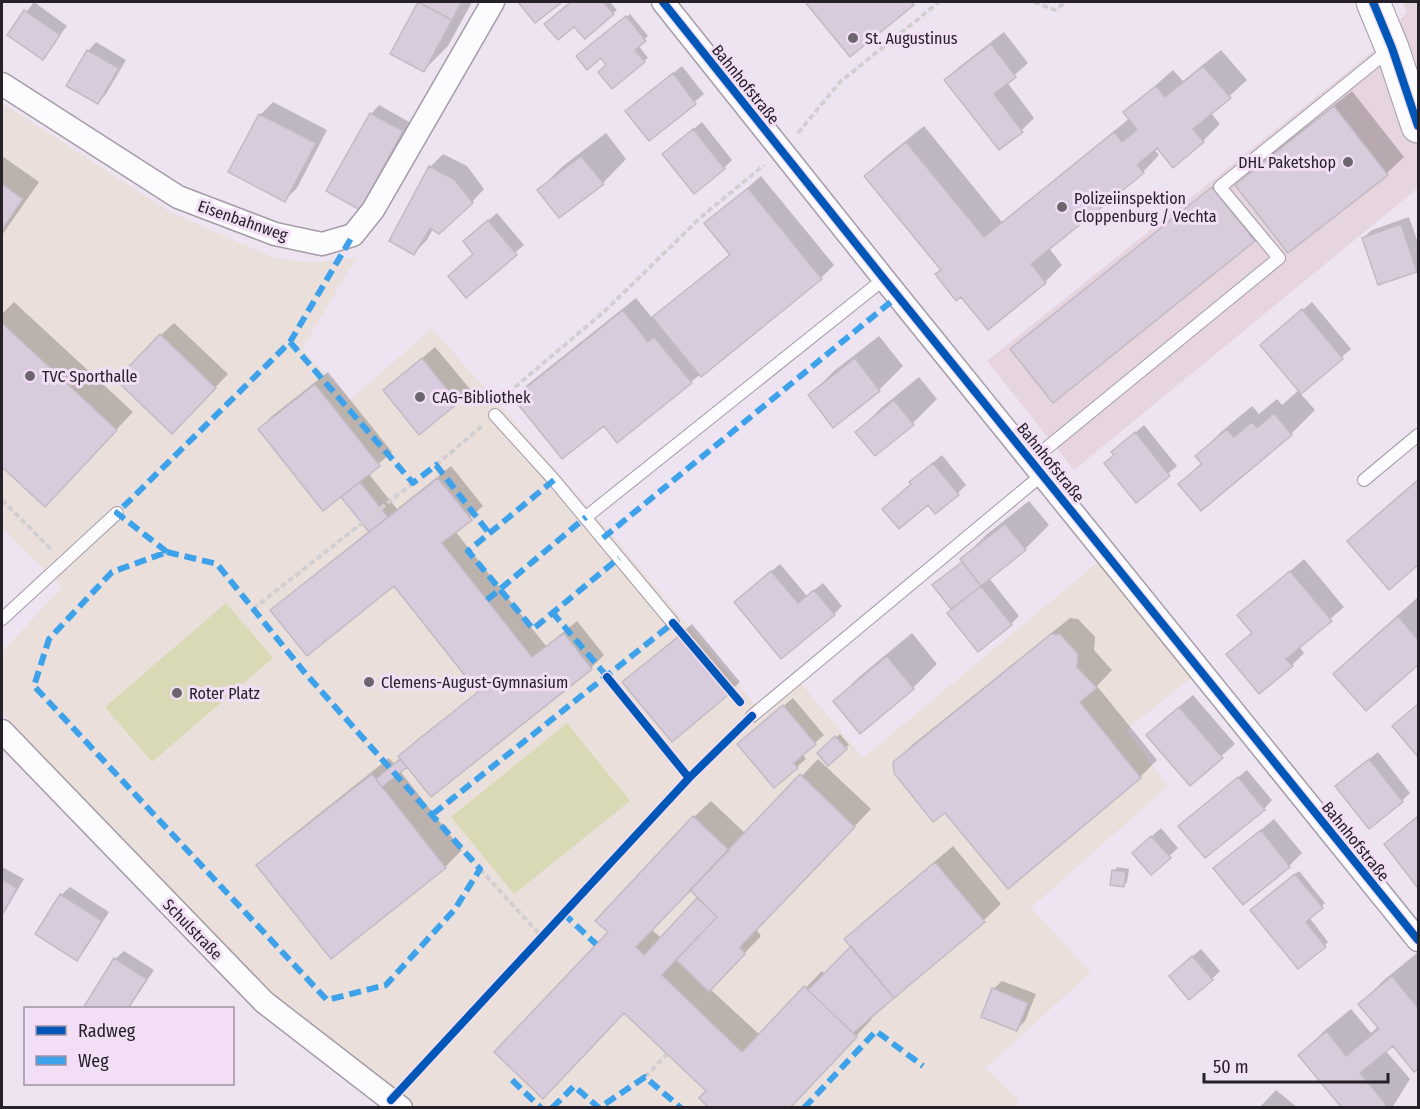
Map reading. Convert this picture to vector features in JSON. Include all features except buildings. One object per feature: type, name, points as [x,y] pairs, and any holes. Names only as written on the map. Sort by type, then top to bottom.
[{"type":"street","name":"Eisenbahnweg","points":[[2,84],[178,197],[275,234],[322,244],[353,236],[373,210],[493,2]]},
{"type":"street","name":"Bahnhofstraße","points":[[663,2],[1419,940]]},
{"type":"street","points":[[1373,2],[1392,48],[1419,126]]},
{"type":"street","name":"Schulstraße","points":[[2,731],[264,1002],[401,1107]]},
{"type":"lane","points":[[752,716],[1279,258],[1220,187],[1392,48]]},
{"type":"lane","points":[[586,517],[884,279]]},
{"type":"lane","points":[[495,415],[586,517],[673,623]]},
{"type":"lane","points":[[1364,480],[1419,435]]},
{"type":"lane","points":[[2,620],[117,513]]},
{"type":"path","points":[[436,465],[495,415],[502,398],[606,310],[700,218],[782,151],[840,82],[939,2]]},
{"type":"path","points":[[1034,2],[1055,10],[1066,2]]},
{"type":"path","points":[[253,609],[413,483]]},
{"type":"path","points":[[2,500],[64,561]]},
{"type":"path","points":[[480,869],[542,936]]},
{"type":"path","points":[[645,1077],[667,1054]]},
{"type":"shaded area","points":[[1403,2],[1418,2],[1418,188],[1074,470],[987,361],[1371,53],[1407,12]]},
{"type":"shaded area","points":[[2,103],[170,212],[272,257],[310,263],[356,258],[302,349],[350,400],[432,328],[588,507],[762,713],[800,682],[863,758],[1098,562],[1191,678],[1126,730],[1168,786],[1031,908],[1091,972],[986,1068],[1019,1100],[1014,1107],[416,1108],[269,995],[2,713],[2,652],[62,587],[2,528]]},
{"type":"green space","name":"Roter Platz","points":[[226,603],[273,658],[152,762],[105,707]]},
{"type":"green space","points":[[567,723],[630,801],[514,894],[451,817]]},
{"type":"marked path","points":[[167,552],[117,513],[290,342],[353,235]]},
{"type":"marked path","points":[[603,538],[898,296]]},
{"type":"marked path","points":[[290,342],[413,483],[436,465],[489,533]]},
{"type":"marked path","points":[[554,480],[468,551],[533,629],[619,558]]},
{"type":"marked path","points":[[487,600],[586,517]]},
{"type":"marked path","points":[[167,552],[217,564],[305,673],[480,869],[455,909],[386,985],[327,1000],[34,686],[49,639],[112,572],[167,552]]},
{"type":"marked path","points":[[552,612],[610,680]]},
{"type":"marked path","points":[[433,814],[673,623],[676,627]]},
{"type":"marked path","points":[[563,913],[596,944]]},
{"type":"marked path","points":[[804,1108],[876,1031],[923,1066]]},
{"type":"marked path","points":[[552,1108],[574,1086],[599,1108],[645,1077],[681,1108]]},
{"type":"marked path","points":[[512,1080],[541,1108]]},
{"type":"cycle path","points":[[663,2],[1418,940]]},
{"type":"cycle path","points":[[1373,2],[1392,48],[1418,126]]},
{"type":"cycle path","points":[[673,623],[740,702]]},
{"type":"cycle path","points":[[607,677],[689,778]]},
{"type":"cycle path","points":[[391,1100],[689,778],[752,716]]},
{"type":"place","name":"St. Augustinus","points":[[853,38]]},
{"type":"place","name":"DHL Paketshop","points":[[1348,162]]},
{"type":"place","name":"Polizeiinspektion Cloppenburg / Vechta","points":[[1062,207]]},
{"type":"place","name":"TVC Sporthalle","points":[[30,376]]},
{"type":"place","name":"CAG-Bibliothek","points":[[420,397]]},
{"type":"place","name":"Clemens-August-Gymnasium","points":[[369,682]]},
{"type":"place","name":"Roter Platz","points":[[177,693]]}]
